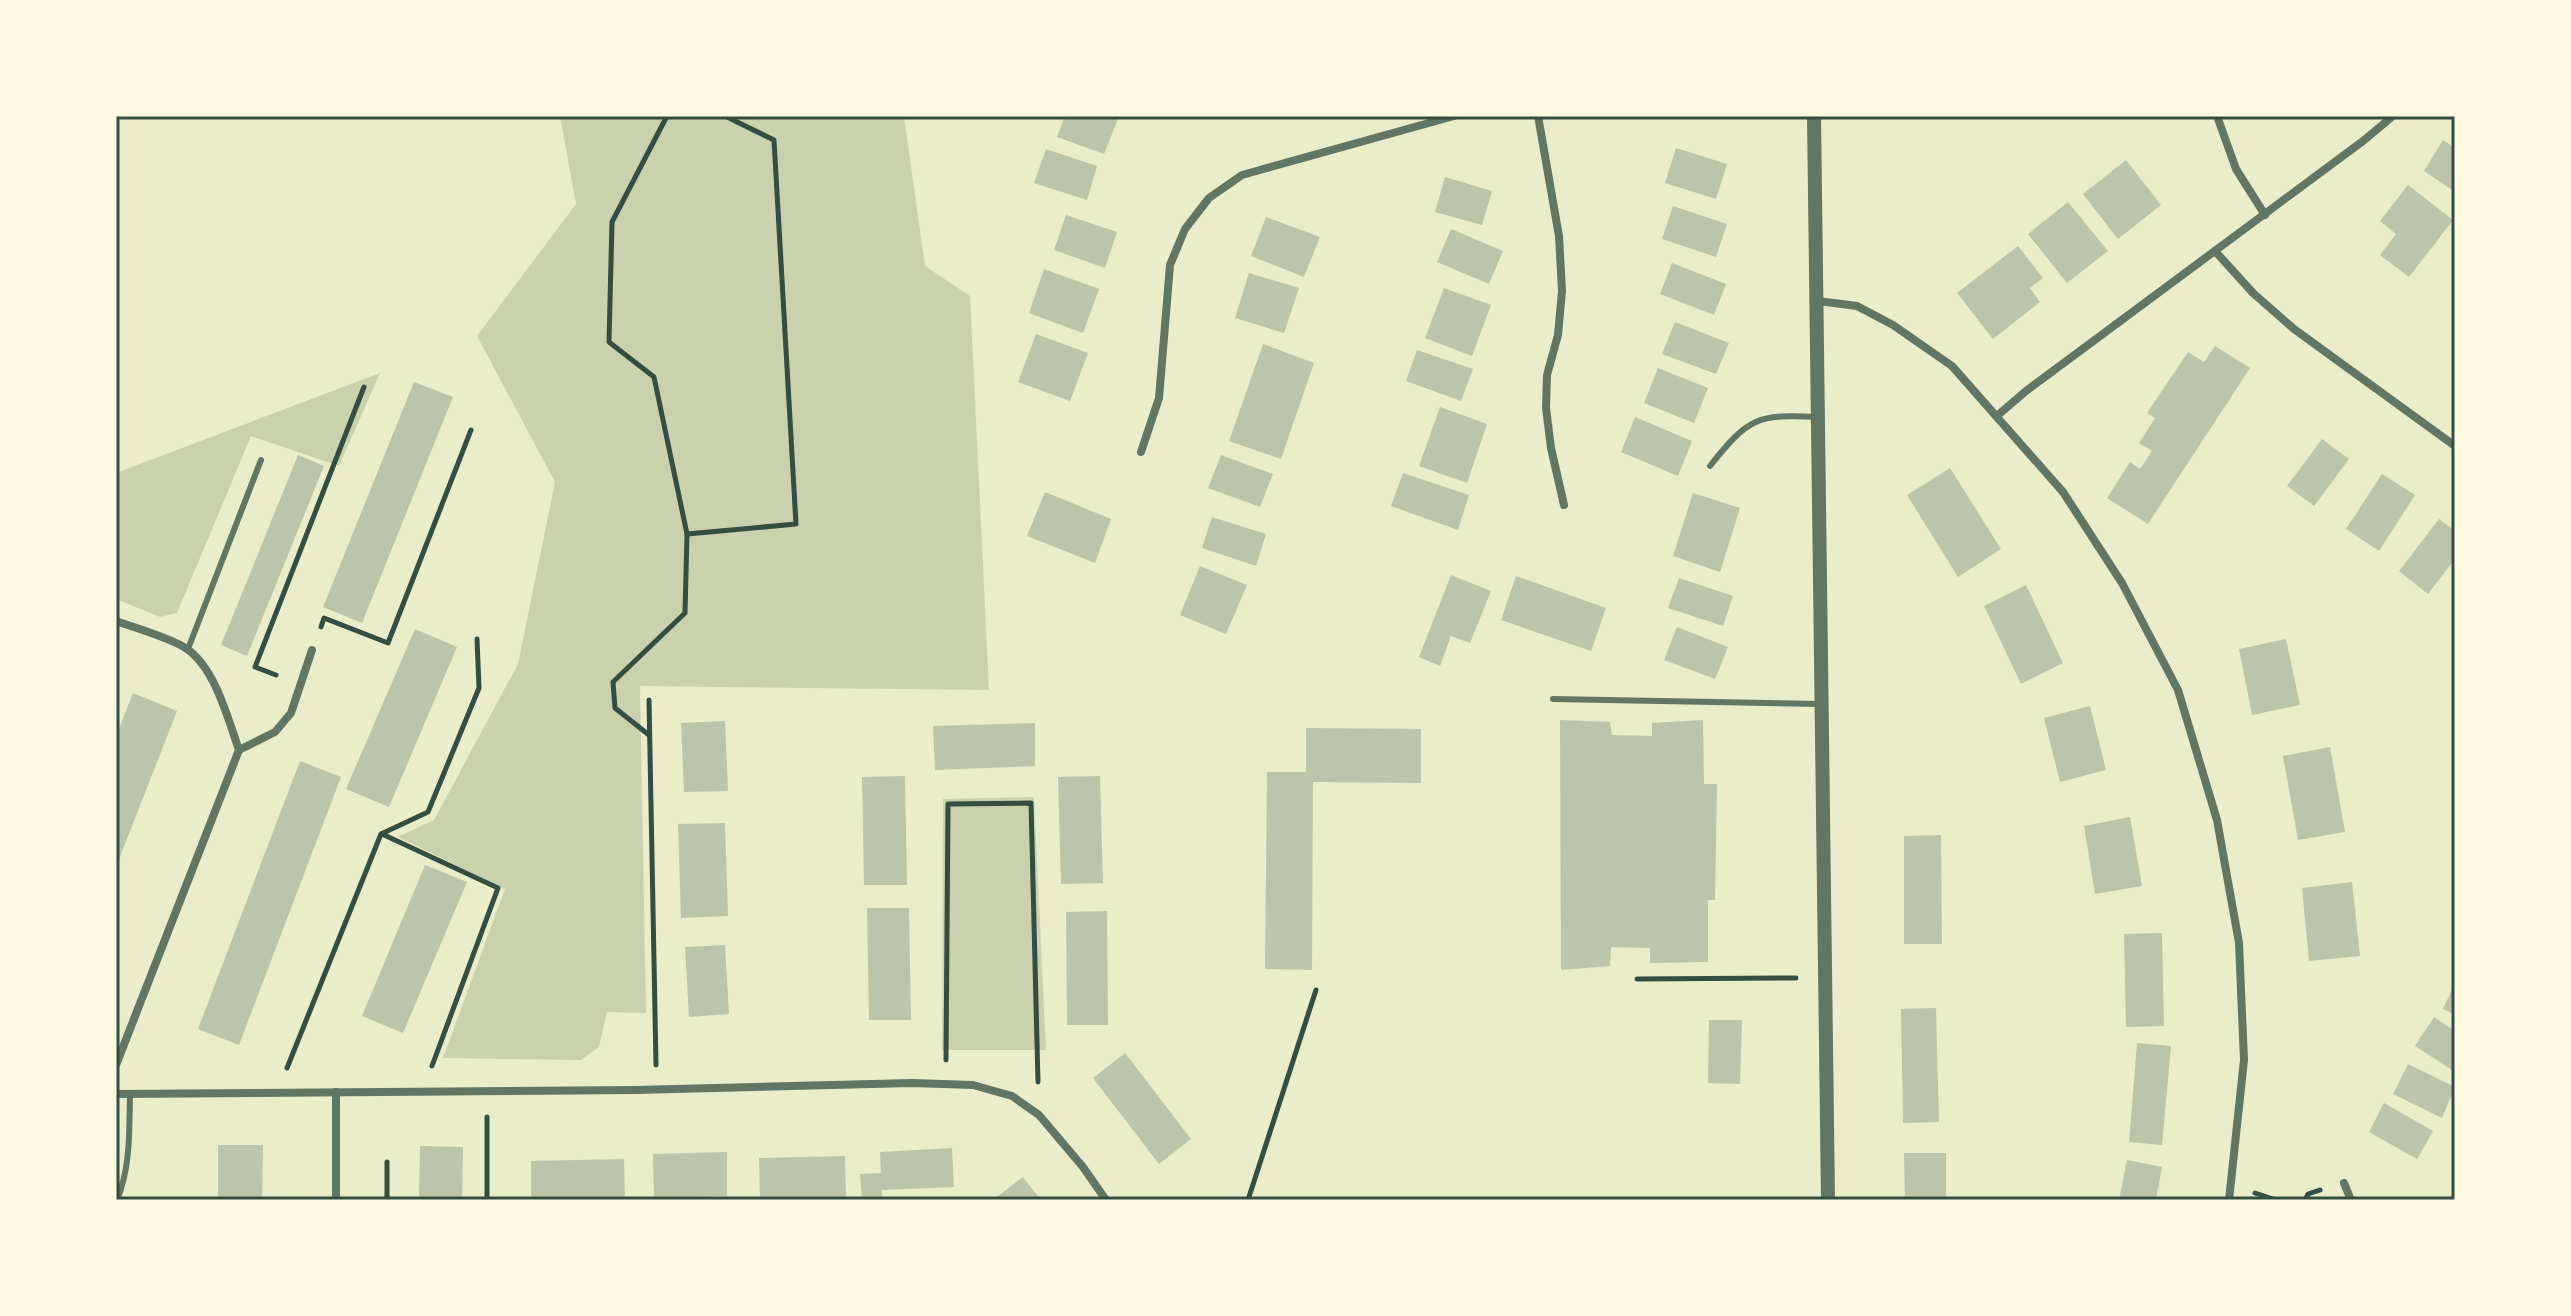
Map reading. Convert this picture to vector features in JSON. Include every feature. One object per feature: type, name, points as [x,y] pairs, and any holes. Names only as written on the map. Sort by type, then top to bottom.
[{"type":"street","points":[[1141,452],[1159,398],[1170,265],[1185,229],[1209,198],[1242,175],[1454,116]]},
{"type":"street","points":[[1538,116],[1559,236],[1562,291],[1558,335],[1547,375],[1546,408],[1564,505]]},
{"type":"street","points":[[1814,116],[1828,1200]]},
{"type":"street","points":[[2217,116],[2236,169],[2265,215]]},
{"type":"street","points":[[1998,415],[2393,116]]},
{"type":"street","points":[[2215,251],[2253,293],[2294,329],[2455,446]]},
{"type":"street","points":[[1818,301],[1857,306],[1925,344],[1952,366],[1998,415],[2063,492],[2122,583],[2178,690],[2217,820],[2239,943],[2244,1060],[2229,1200]]},
{"type":"street","points":[[116,1065],[239,750],[220,695],[188,649],[117,625]]},
{"type":"street","points":[[239,750],[275,732],[291,713],[312,650]]},
{"type":"street","points":[[116,1094],[656,1090],[912,1083],[973,1085],[1012,1096],[1039,1115],[1106,1200]]},
{"type":"street","points":[[336,1092],[336,1200]]},
{"type":"street","points":[[2344,1183],[2351,1200]]},
{"type":"lane","points":[[1710,466],[1734,436],[1758,420],[1780,415],[1820,417]]},
{"type":"lane","points":[[188,649],[261,460]]},
{"type":"lane","points":[[1553,699],[1822,704]]},
{"type":"lane","points":[[117,1200],[123,1186],[129,1151],[130,1094]]},
{"type":"path","points":[[649,735],[615,708],[613,682],[685,613],[687,534],[654,377],[609,342],[612,222],[667,116]]},
{"type":"path","points":[[687,534],[796,524],[774,140],[725,116]]},
{"type":"path","points":[[300,684],[255,667],[364,387]]},
{"type":"path","points":[[312,650],[324,618],[388,643],[471,430]]},
{"type":"path","points":[[277,1094],[381,834],[428,812],[479,688],[477,639]]},
{"type":"path","points":[[649,700],[656,1090]]},
{"type":"path","points":[[946,1085],[948,804],[1031,803],[1039,1115]]},
{"type":"path","points":[[381,834],[498,888],[423,1091]]},
{"type":"path","points":[[1637,979],[1825,978]]},
{"type":"path","points":[[1248,1200],[1316,990]]},
{"type":"path","points":[[487,1090],[487,1200]]},
{"type":"path","points":[[387,1162],[387,1200]]},
{"type":"green space","points":[[560,116],[904,116],[925,266],[970,296],[989,690],[640,686],[646,1013],[607,1012],[599,1047],[581,1060],[443,1058],[505,889],[398,837],[434,820],[518,664],[555,482],[477,336],[576,204]]},
{"type":"green space","points":[[380,373],[339,466],[251,436],[177,613],[160,617],[116,599],[116,473]]},
{"type":"green space","points":[[1034,797],[1046,1050],[942,1050],[943,799]]},
{"type":"building","points":[[1065,116],[1109,116],[1118,119],[1104,154],[1057,137]]},
{"type":"building","points":[[2443,140],[2455,148],[2455,192],[2424,171]]},
{"type":"building","points":[[1676,148],[1727,164],[1716,199],[1665,183]]},
{"type":"building","points":[[1046,149],[1097,166],[1087,200],[1034,183]]},
{"type":"building","points":[[2126,160],[2161,205],[2118,239],[2083,194]]},
{"type":"building","points":[[1445,177],[1492,191],[1482,225],[1435,212]]},
{"type":"building","points":[[2408,185],[2453,220],[2409,277],[2380,255],[2396,234],[2380,221]]},
{"type":"building","points":[[2068,202],[2108,251],[2067,283],[2028,234]]},
{"type":"building","points":[[1673,206],[1727,224],[1716,257],[1662,239]]},
{"type":"building","points":[[1066,215],[1117,232],[1105,268],[1054,250]]},
{"type":"building","points":[[1266,217],[1320,237],[1304,277],[1251,256]]},
{"type":"building","points":[[1451,229],[1503,251],[1489,284],[1437,262]]},
{"type":"building","points":[[2018,246],[2043,278],[2030,288],[2040,302],[1993,339],[1957,293]]},
{"type":"building","points":[[1672,263],[1726,284],[1714,315],[1660,294]]},
{"type":"building","points":[[1044,269],[1099,289],[1083,333],[1029,313]]},
{"type":"building","points":[[1249,273],[1299,288],[1284,333],[1235,318]]},
{"type":"building","points":[[1444,288],[1491,305],[1472,356],[1425,338]]},
{"type":"building","points":[[1675,322],[1729,343],[1716,374],[1662,354]]},
{"type":"building","points":[[1036,334],[1088,353],[1070,401],[1018,382]]},
{"type":"building","points":[[1263,344],[1314,363],[1281,459],[1229,441]]},
{"type":"building","points":[[2215,346],[2250,368],[2148,524],[2107,498],[2130,462],[2140,469],[2152,451],[2139,443],[2155,418],[2147,413],[2188,352],[2204,362]]},
{"type":"building","points":[[1417,350],[1473,369],[1461,401],[1406,381]]},
{"type":"building","points":[[1658,368],[1708,388],[1694,423],[1644,403]]},
{"type":"building","points":[[414,382],[453,397],[362,623],[323,607]]},
{"type":"building","points":[[1440,407],[1487,424],[1467,483],[1419,466]]},
{"type":"building","points":[[1635,417],[1692,441],[1678,476],[1621,452]]},
{"type":"building","points":[[2322,439],[2349,459],[2314,506],[2287,486]]},
{"type":"building","points":[[298,455],[324,466],[247,656],[221,645]]},
{"type":"building","points":[[1221,455],[1273,474],[1260,507],[1208,488]]},
{"type":"building","points":[[1950,468],[2001,549],[1958,577],[1907,495]]},
{"type":"building","points":[[1403,473],[1469,495],[1458,530],[1391,506]]},
{"type":"building","points":[[2382,474],[2415,495],[2379,551],[2346,529]]},
{"type":"building","points":[[1045,492],[1111,519],[1095,563],[1027,536]]},
{"type":"building","points":[[1693,493],[1740,508],[1720,572],[1673,556]]},
{"type":"building","points":[[1212,517],[1266,534],[1256,566],[1202,548]]},
{"type":"building","points":[[2439,519],[2455,531],[2455,559],[2428,594],[2399,571]]},
{"type":"building","points":[[1200,566],[1247,585],[1226,634],[1180,615]]},
{"type":"building","points":[[1451,575],[1491,591],[1470,643],[1451,636],[1440,666],[1419,657]]},
{"type":"building","points":[[1516,576],[1606,608],[1591,651],[1501,620]]},
{"type":"building","points":[[1679,578],[1733,596],[1723,626],[1668,608]]},
{"type":"building","points":[[2026,585],[2063,663],[2021,684],[1984,606]]},
{"type":"building","points":[[1677,627],[1728,647],[1715,679],[1664,660]]},
{"type":"building","points":[[415,629],[457,647],[389,807],[346,789]]},
{"type":"building","points":[[2286,639],[2300,705],[2252,715],[2239,649]]},
{"type":"building","points":[[133,693],[177,711],[116,867],[116,736]]},
{"type":"building","points":[[2090,706],[2106,770],[2060,782],[2044,718]]},
{"type":"building","points":[[1560,720],[1610,722],[1612,735],[1652,736],[1652,723],[1703,720],[1704,784],[1717,784],[1715,900],[1708,900],[1708,962],[1650,963],[1650,948],[1611,947],[1610,966],[1561,970]]},
{"type":"building","points":[[725,721],[728,791],[684,792],[681,723]]},
{"type":"building","points":[[1035,723],[1035,766],[935,770],[933,726]]},
{"type":"building","points":[[1306,728],[1421,729],[1421,783],[1313,782],[1312,970],[1265,969],[1267,772],[1306,772]]},
{"type":"building","points":[[2330,747],[2345,832],[2298,840],[2283,756]]},
{"type":"building","points":[[300,761],[341,777],[239,1045],[198,1029]]},
{"type":"building","points":[[905,776],[907,885],[864,885],[862,777]]},
{"type":"building","points":[[1100,776],[1103,883],[1061,884],[1058,777]]},
{"type":"building","points":[[2130,817],[2142,886],[2095,894],[2084,826]]},
{"type":"building","points":[[725,823],[728,916],[681,918],[678,824]]},
{"type":"building","points":[[1941,835],[1942,944],[1904,944],[1904,836]]},
{"type":"building","points":[[425,865],[467,882],[403,1033],[362,1016]]},
{"type":"building","points":[[2352,882],[2360,956],[2309,961],[2302,888]]},
{"type":"building","points":[[867,908],[909,908],[911,1020],[869,1020]]},
{"type":"building","points":[[1107,911],[1108,1025],[1067,1025],[1066,912]]},
{"type":"building","points":[[2162,933],[2164,1026],[2126,1027],[2124,934]]},
{"type":"building","points":[[725,945],[729,1014],[689,1017],[685,947]]},
{"type":"building","points":[[2455,983],[2455,1015],[2443,1009]]},
{"type":"building","points":[[1936,1008],[1939,1122],[1903,1123],[1901,1009]]},
{"type":"building","points":[[2434,1017],[2455,1031],[2455,1072],[2415,1046]]},
{"type":"building","points":[[1709,1020],[1742,1020],[1740,1084],[1708,1083]]},
{"type":"building","points":[[2137,1043],[2171,1046],[2162,1145],[2129,1142]]},
{"type":"building","points":[[1125,1053],[1191,1139],[1159,1164],[1093,1078]]},
{"type":"building","points":[[2408,1064],[2455,1087],[2442,1118],[2393,1094]]},
{"type":"building","points":[[2384,1103],[2433,1131],[2417,1159],[2369,1132]]},
{"type":"building","points":[[218,1145],[263,1145],[262,1200],[218,1200]]},
{"type":"building","points":[[420,1146],[463,1147],[462,1200],[419,1200]]},
{"type":"building","points":[[952,1148],[954,1187],[882,1190],[882,1200],[862,1200],[860,1174],[881,1173],[880,1152]]},
{"type":"building","points":[[727,1152],[727,1196],[654,1198],[653,1154]]},
{"type":"building","points":[[1904,1153],[1946,1153],[1946,1200],[1905,1200]]},
{"type":"building","points":[[845,1156],[846,1197],[760,1199],[759,1158]]},
{"type":"building","points":[[624,1159],[625,1200],[531,1200],[531,1161]]},
{"type":"building","points":[[2127,1160],[2162,1167],[2156,1200],[2119,1200]]},
{"type":"building","points":[[1023,1177],[1041,1200],[993,1200]]}]
